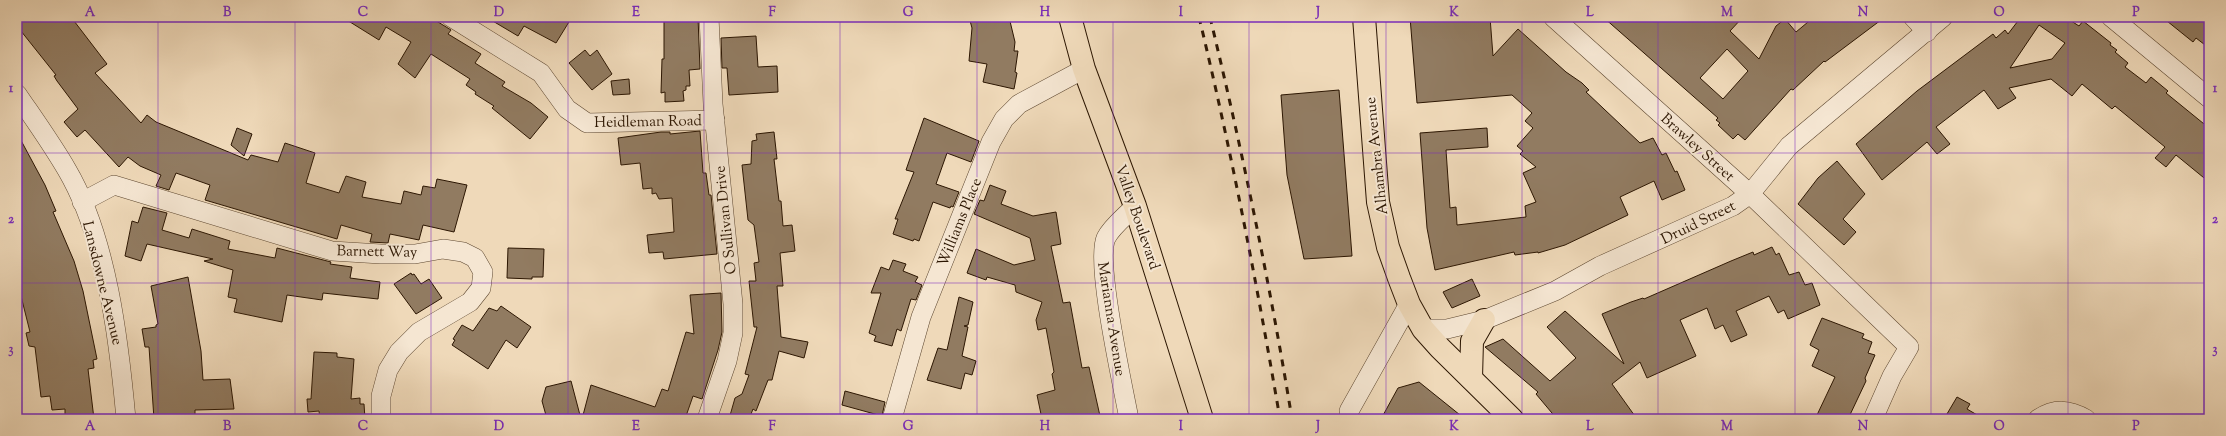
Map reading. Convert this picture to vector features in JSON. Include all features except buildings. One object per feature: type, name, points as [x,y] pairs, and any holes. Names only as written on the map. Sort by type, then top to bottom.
[{"type":"main road","name":"Valley Boulevard","points":[[1070,17],[1084,69],[1135,206],[1202,419]]},
{"type":"main road","name":"Alhambra Avenue","points":[[1364,17],[1378,202],[1388,247],[1409,304],[1423,329],[1440,348],[1512,419]]},
{"type":"main road","points":[[1471,378],[1472,341],[1484,320]]},
{"type":"street","name":"Heidleman Road","points":[[451,17],[541,73],[567,109],[588,123],[715,120]]},
{"type":"street","name":"O Sullivan Drive","points":[[706,419],[727,361],[733,333],[733,304],[715,120],[709,17]]},
{"type":"street","name":"Brawley Street","points":[[1553,17],[1750,194],[1909,347],[1892,376],[1873,419]]},
{"type":"street","points":[[1912,17],[1927,32]]},
{"type":"street","name":"Druid Street","points":[[1423,329],[1447,329],[1484,320],[1555,291],[1600,266],[1707,220],[1733,206],[1750,194],[1789,146],[1829,111],[1927,32],[1943,17]]},
{"type":"street","points":[[2111,17],[2209,98]]},
{"type":"street","name":"Williams Place","points":[[892,419],[921,317],[991,142],[1004,119],[1019,104],[1084,69]]},
{"type":"street","name":"Lansdowne Avenue","points":[[17,94],[68,171],[82,202],[96,241],[119,339],[126,419]]},
{"type":"street","name":"Barnett Way","points":[[82,202],[114,185],[332,251],[381,254],[415,254],[443,249],[463,252],[475,258],[483,272],[481,288],[470,302],[419,332],[399,352],[388,370],[381,396],[381,419]]},
{"type":"street","name":"Marianna Avenue","points":[[1129,419],[1111,324],[1102,252],[1107,237],[1135,206]]},
{"type":"street","points":[[1349,411],[1409,304]]},
{"type":"street","points":[[2038,419],[2050,411],[2075,412],[2086,419]]},
{"type":"railway","points":[[1199,17],[1243,217],[1280,419]]},
{"type":"railway","points":[[1210,17],[1255,217],[1292,419]]}]
